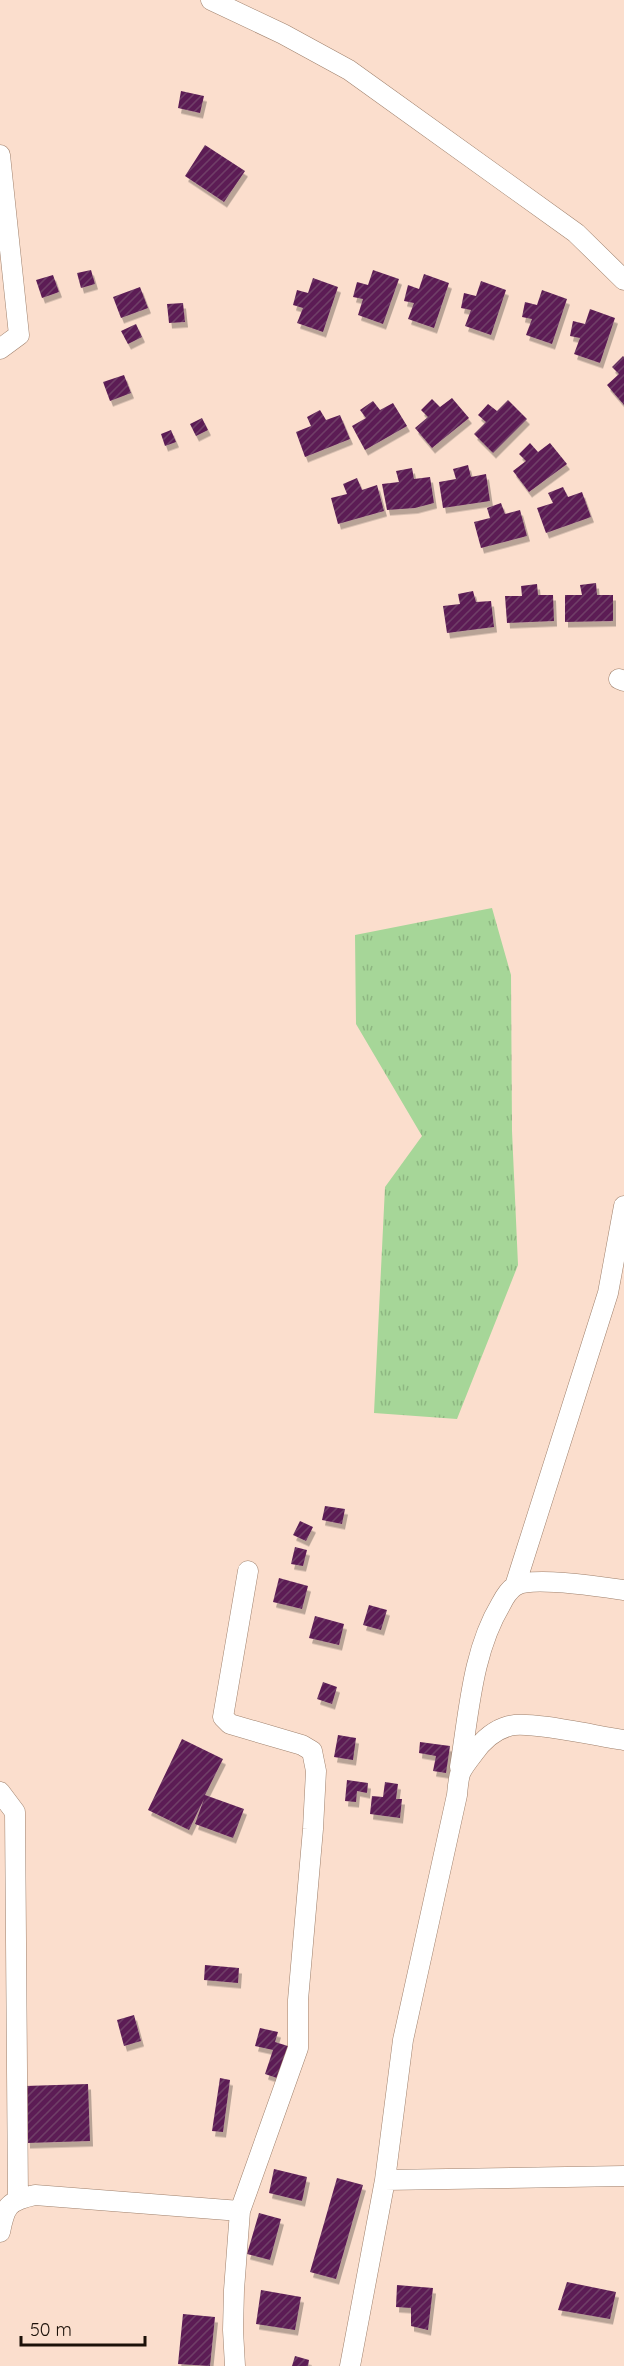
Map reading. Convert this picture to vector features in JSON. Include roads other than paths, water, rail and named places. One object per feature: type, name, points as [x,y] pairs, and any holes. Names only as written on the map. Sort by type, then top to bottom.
[{"type":"street","points":[[211,0],[283,34],[349,70],[576,233],[624,280]]},
{"type":"street","points":[[0,155],[19,331],[16,338],[0,349]]},
{"type":"street","points":[[350,2366],[385,2180],[404,2040],[457,1796],[482,1643],[490,1621],[515,1586],[608,1293],[624,1206]]},
{"type":"street","points":[[235,2366],[233,2330],[236,2248],[240,2211],[298,2048],[298,2000],[316,1771],[312,1751],[302,1745],[230,1724],[224,1717],[248,1571]]},
{"type":"street","points":[[515,1586],[525,1583],[554,1582],[624,1590]]},
{"type":"street","points":[[459,1773],[490,1734],[510,1725],[534,1725],[624,1740]]},
{"type":"street","points":[[0,1792],[15,1812],[18,2199]]},
{"type":"street","points":[[385,2180],[624,2176]]},
{"type":"street","points":[[0,2232],[4,2211],[18,2199],[35,2195],[240,2211]]}]
